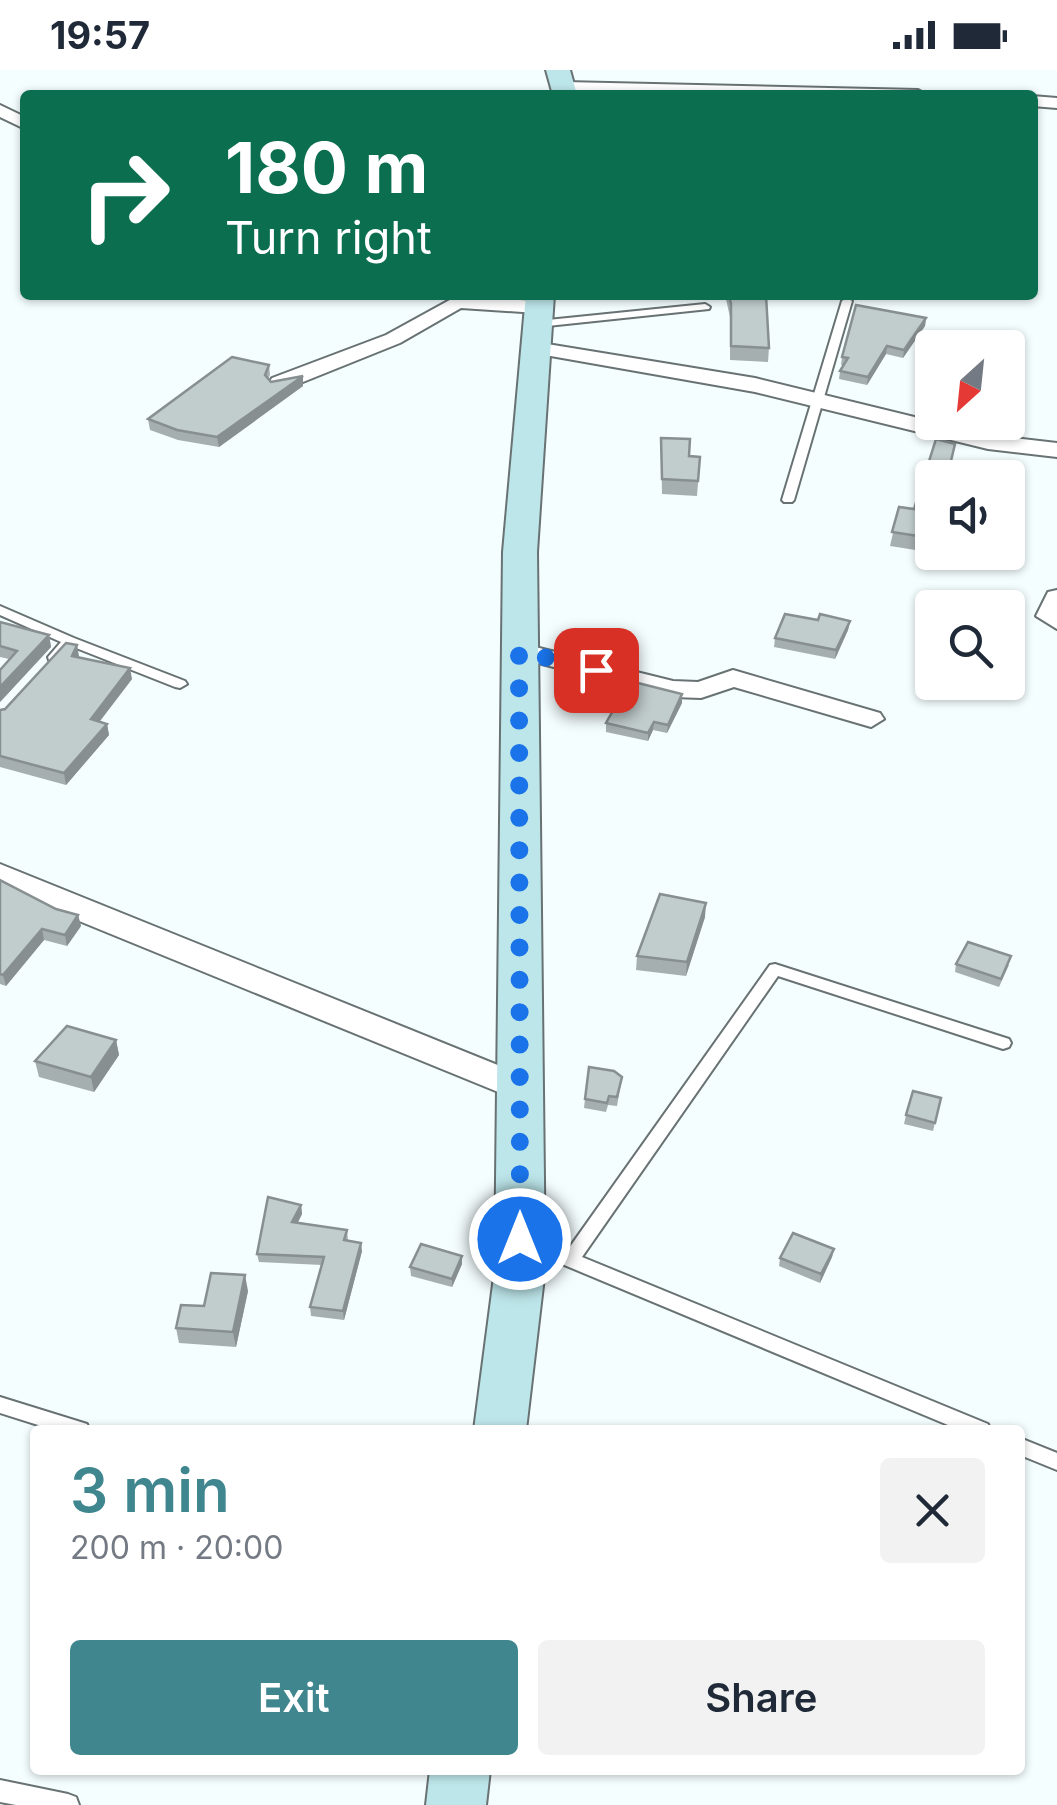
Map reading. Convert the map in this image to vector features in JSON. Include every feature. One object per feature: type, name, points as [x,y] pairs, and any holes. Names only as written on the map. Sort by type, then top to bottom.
[{"type":"street","points":[[563,84],[757,90]]},
{"type":"street","points":[[280,382],[393,339],[457,302],[538,319],[637,362],[816,399],[988,442],[1057,450]]},
{"type":"street","points":[[501,1425],[520,1269],[520,552],[538,319]]},
{"type":"street","points":[[1057,597],[1048,616],[1057,621]]},
{"type":"street","points":[[519,651],[673,689],[702,690],[734,678],[872,719]]},
{"type":"street","points":[[0,874],[519,1087]]},
{"type":"street","points":[[456,1805],[459,1775]]},
{"type":"lane","points":[[788,500],[847,301]]},
{"type":"lane","points":[[538,319],[704,307]]},
{"type":"lane","points":[[0,610],[180,684]]},
{"type":"lane","points":[[43,668],[68,641]]},
{"type":"lane","points":[[570,1260],[775,969],[1003,1043]]},
{"type":"lane","points":[[520,1239],[968,1425]]},
{"type":"lane","points":[[0,1406],[63,1425]]},
{"type":"lane","points":[[1025,1448],[1057,1462]]},
{"type":"lane","points":[[0,1791],[68,1805]]},
{"type":"building","points":[[730,300],[766,300],[769,348],[731,346]]},
{"type":"building","points":[[856,305],[926,318],[904,350],[887,346],[868,377],[840,371],[848,358],[842,357]]},
{"type":"building","points":[[232,357],[269,365],[265,375],[271,382],[303,376],[217,437],[177,430],[148,419]]},
{"type":"building","points":[[661,438],[690,439],[689,456],[700,457],[698,481],[662,479]]},
{"type":"building","points":[[936,440],[955,444],[951,460],[929,460]]},
{"type":"building","points":[[915,506],[915,536],[892,532],[899,507],[914,509]]},
{"type":"building","points":[[785,614],[818,620],[820,614],[850,621],[836,650],[775,638]]},
{"type":"building","points":[[0,622],[49,635],[0,687],[0,670],[17,651],[0,646]]},
{"type":"building","points":[[66,643],[77,645],[72,656],[130,668],[91,719],[107,724],[64,773],[0,756],[0,710]]},
{"type":"building","points":[[630,681],[682,694],[668,725],[654,722],[648,733],[606,723]]},
{"type":"building","points":[[0,880],[56,909],[78,915],[65,935],[42,929],[3,975],[0,974]]},
{"type":"building","points":[[660,894],[706,903],[687,962],[637,956]]},
{"type":"building","points":[[968,942],[1011,956],[1001,979],[956,964]]},
{"type":"building","points":[[67,1026],[116,1040],[91,1077],[35,1061]]},
{"type":"building","points":[[589,1067],[614,1071],[622,1077],[617,1097],[609,1096],[607,1103],[585,1099]]},
{"type":"building","points":[[913,1091],[941,1098],[935,1123],[906,1115]]},
{"type":"building","points":[[268,1197],[301,1205],[292,1222],[347,1230],[344,1240],[361,1243],[343,1311],[310,1307],[324,1257],[257,1254]]},
{"type":"building","points":[[793,1233],[834,1249],[821,1274],[780,1258]]},
{"type":"building","points":[[421,1244],[462,1256],[452,1279],[410,1267]]},
{"type":"building","points":[[211,1273],[245,1275],[233,1332],[176,1328],[181,1305],[204,1306]]},
{"type":"route","points":[[520,1239],[519,651],[596,670]]}]
